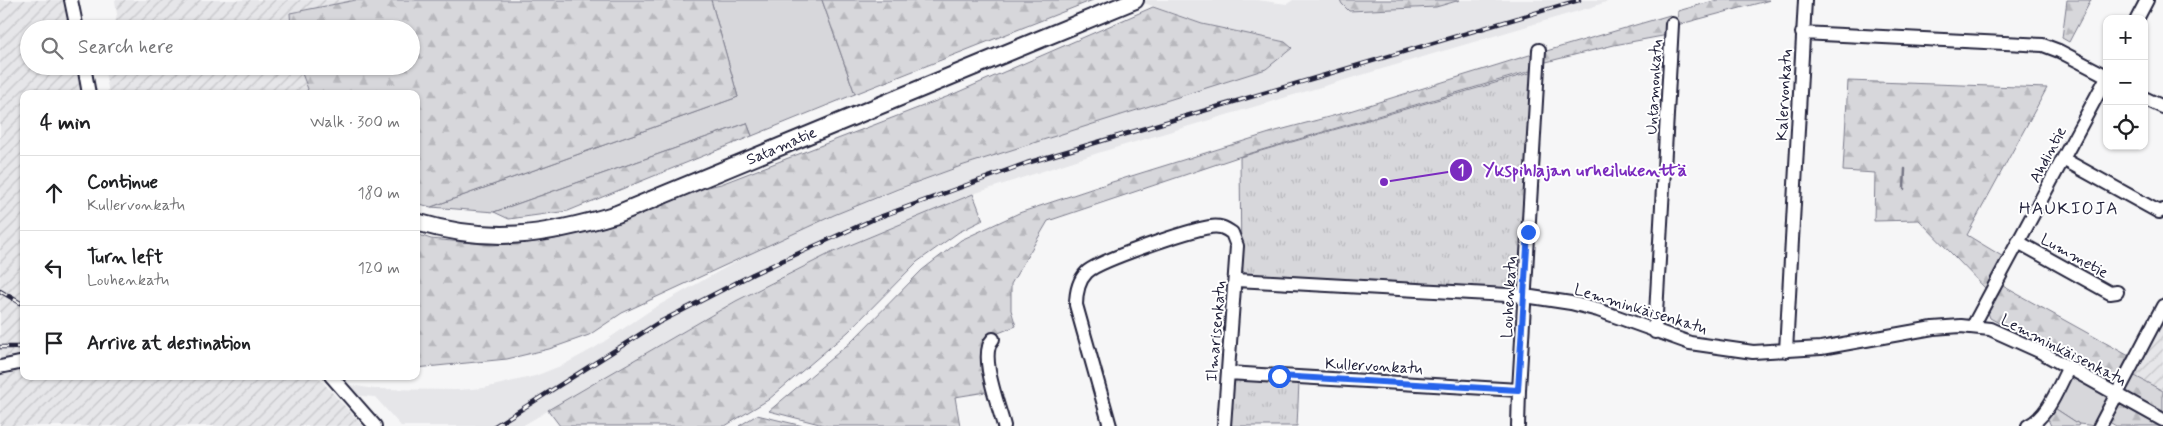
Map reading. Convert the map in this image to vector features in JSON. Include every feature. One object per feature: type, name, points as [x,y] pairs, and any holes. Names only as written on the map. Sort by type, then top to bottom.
[{"type":"main road","name":"Satamatie","points":[[420,223],[450,231],[513,235],[560,230],[592,221],[633,207],[1135,0]]},
{"type":"street","points":[[71,0],[75,20]]},
{"type":"street","points":[[1802,33],[1804,0]]},
{"type":"street","points":[[2139,15],[2147,0]]},
{"type":"street","name":"Untamonkatu","points":[[1655,332],[1672,24]]},
{"type":"street","name":"Kalervonkatu","points":[[1786,351],[1802,33],[2043,46],[2059,50],[2103,75]]},
{"type":"street","name":"Louhenkatu","points":[[1518,426],[1518,390],[1539,50]]},
{"type":"street","points":[[86,75],[88,90]]},
{"type":"street","name":"Ahdintie","points":[[1973,326],[2103,84]]},
{"type":"street","points":[[2148,100],[2163,107]]},
{"type":"street","points":[[2063,159],[2159,212],[2163,210]]},
{"type":"street","name":"Ilmarisenkatu","points":[[1110,426],[1076,304],[1076,295],[1080,283],[1086,273],[1107,260],[1211,226],[1220,226],[1235,238],[1237,255],[1224,426]]},
{"type":"street","name":"Lummetie","points":[[2018,242],[2110,293],[2117,292]]},
{"type":"street","name":"Lemminkäisenkatu","points":[[1236,280],[1525,296],[1571,303],[1598,310],[1690,343],[1753,352],[1786,351],[1848,344],[1933,328],[1973,326],[2007,335],[2117,393],[2163,420]]},
{"type":"street","points":[[2100,426],[2163,306]]},
{"type":"street","points":[[993,339],[989,343],[987,356],[1004,426]]},
{"type":"street","points":[[0,366],[20,363]]},
{"type":"street","points":[[2028,426],[2045,412],[2069,367]]},
{"type":"street","name":"Kullervonkatu","points":[[1228,373],[1518,390]]},
{"type":"street","points":[[335,380],[375,426]]},
{"type":"shaded area","points":[[0,0],[64,0],[67,20],[20,20],[20,75],[78,75],[80,90],[20,90],[20,380],[321,380],[363,426],[0,426]]},
{"type":"shaded area","points":[[115,0],[356,0],[290,13],[290,20],[116,20]]},
{"type":"shaded area","points":[[1136,0],[1257,0],[1287,4],[1293,0],[1340,0],[1342,4],[1375,9],[1403,9],[1436,7],[1460,0],[1611,0],[1101,152],[973,194],[831,253],[737,300],[522,426],[401,426],[375,397],[348,395],[338,383],[375,389],[458,390],[484,388],[535,376],[563,365],[596,347],[654,308],[746,256],[834,215],[961,166],[1266,69],[1291,48],[1285,42],[1202,24]]},
{"type":"shaded area","points":[[106,75],[302,75],[308,90],[108,90]]},
{"type":"shaded area","points":[[2163,318],[2163,391],[2131,374]]},
{"type":"green space","points":[[356,0],[711,0],[738,97],[431,207],[420,204],[420,90],[307,90],[303,75],[420,75],[420,20],[290,20],[290,13]]},
{"type":"green space","points":[[711,0],[822,0],[855,94],[752,136],[747,123],[494,212],[431,207],[738,97]]},
{"type":"green space","points":[[822,0],[1093,0],[855,94]]},
{"type":"green space","points":[[1340,0],[1460,0],[1436,7],[1349,11]]},
{"type":"green space","points":[[1717,0],[1770,0],[1677,25],[1678,11]]},
{"type":"green space","points":[[2067,0],[2091,0],[2069,42],[2062,38]]},
{"type":"green space","points":[[1153,7],[1202,24],[1285,42],[1292,48],[1266,69],[961,166],[834,215],[622,313],[589,335],[549,349],[507,359],[420,368],[420,235],[431,239],[493,245],[546,241],[609,226],[683,193],[721,184],[949,96]]},
{"type":"green space","points":[[1670,15],[1670,24],[1665,26],[1668,35],[1614,45],[1542,63],[1543,52]]},
{"type":"green space","points":[[1536,53],[1534,70],[1238,157],[1048,221],[1011,284],[1011,310],[1016,326],[991,336],[992,391],[955,397],[960,426],[827,426],[769,411],[852,341],[922,270],[961,240],[1019,213],[1109,183]]},
{"type":"green space","points":[[1533,72],[1521,292],[1248,276],[1241,269],[1240,157]]},
{"type":"green space","points":[[1848,81],[2047,88],[1967,235],[2005,258],[1988,291],[1919,220],[1874,221],[1875,173],[1843,171]]},
{"type":"green space","points":[[747,123],[752,136],[568,211],[509,219],[494,212]]},
{"type":"green space","points":[[973,194],[983,220],[959,232],[917,262],[848,332],[768,400],[725,426],[560,426],[548,410],[736,301],[831,253]]},
{"type":"green space","points":[[2001,285],[2129,356],[2116,379],[2107,383],[1990,318],[1987,310]]},
{"type":"green space","points":[[2131,374],[2163,391],[2163,411],[2126,392],[2127,382]]},
{"type":"green space","points":[[2075,376],[2106,392],[2109,398],[2095,426],[2079,424],[2053,407],[2068,379]]},
{"type":"green space","points":[[1233,378],[1299,382],[1297,426],[1229,426]]},
{"type":"green space","points":[[2115,405],[2127,405],[2163,426],[2116,426],[2106,420]]},
{"type":"green space","points":[[2053,407],[2079,424],[2078,426],[2051,426],[2047,417]]},
{"type":"green space","points":[[757,415],[803,426],[739,426]]},
{"type":"waterway","points":[[1904,189],[1905,169]]},
{"type":"railway","points":[[495,426],[658,323],[753,274],[874,219],[1027,163],[1579,0]]},
{"type":"railway","points":[[0,291],[20,303]]},
{"type":"railway","points":[[0,347],[20,347]]},
{"type":"place","name":"Ykspihlajan urheilukenttä","points":[[1384,182]]},
{"type":"district","name":"HAUKIOJA","points":[[2069,208]]},
{"type":"route","points":[[1279,376],[1518,390],[1528,232]]}]
